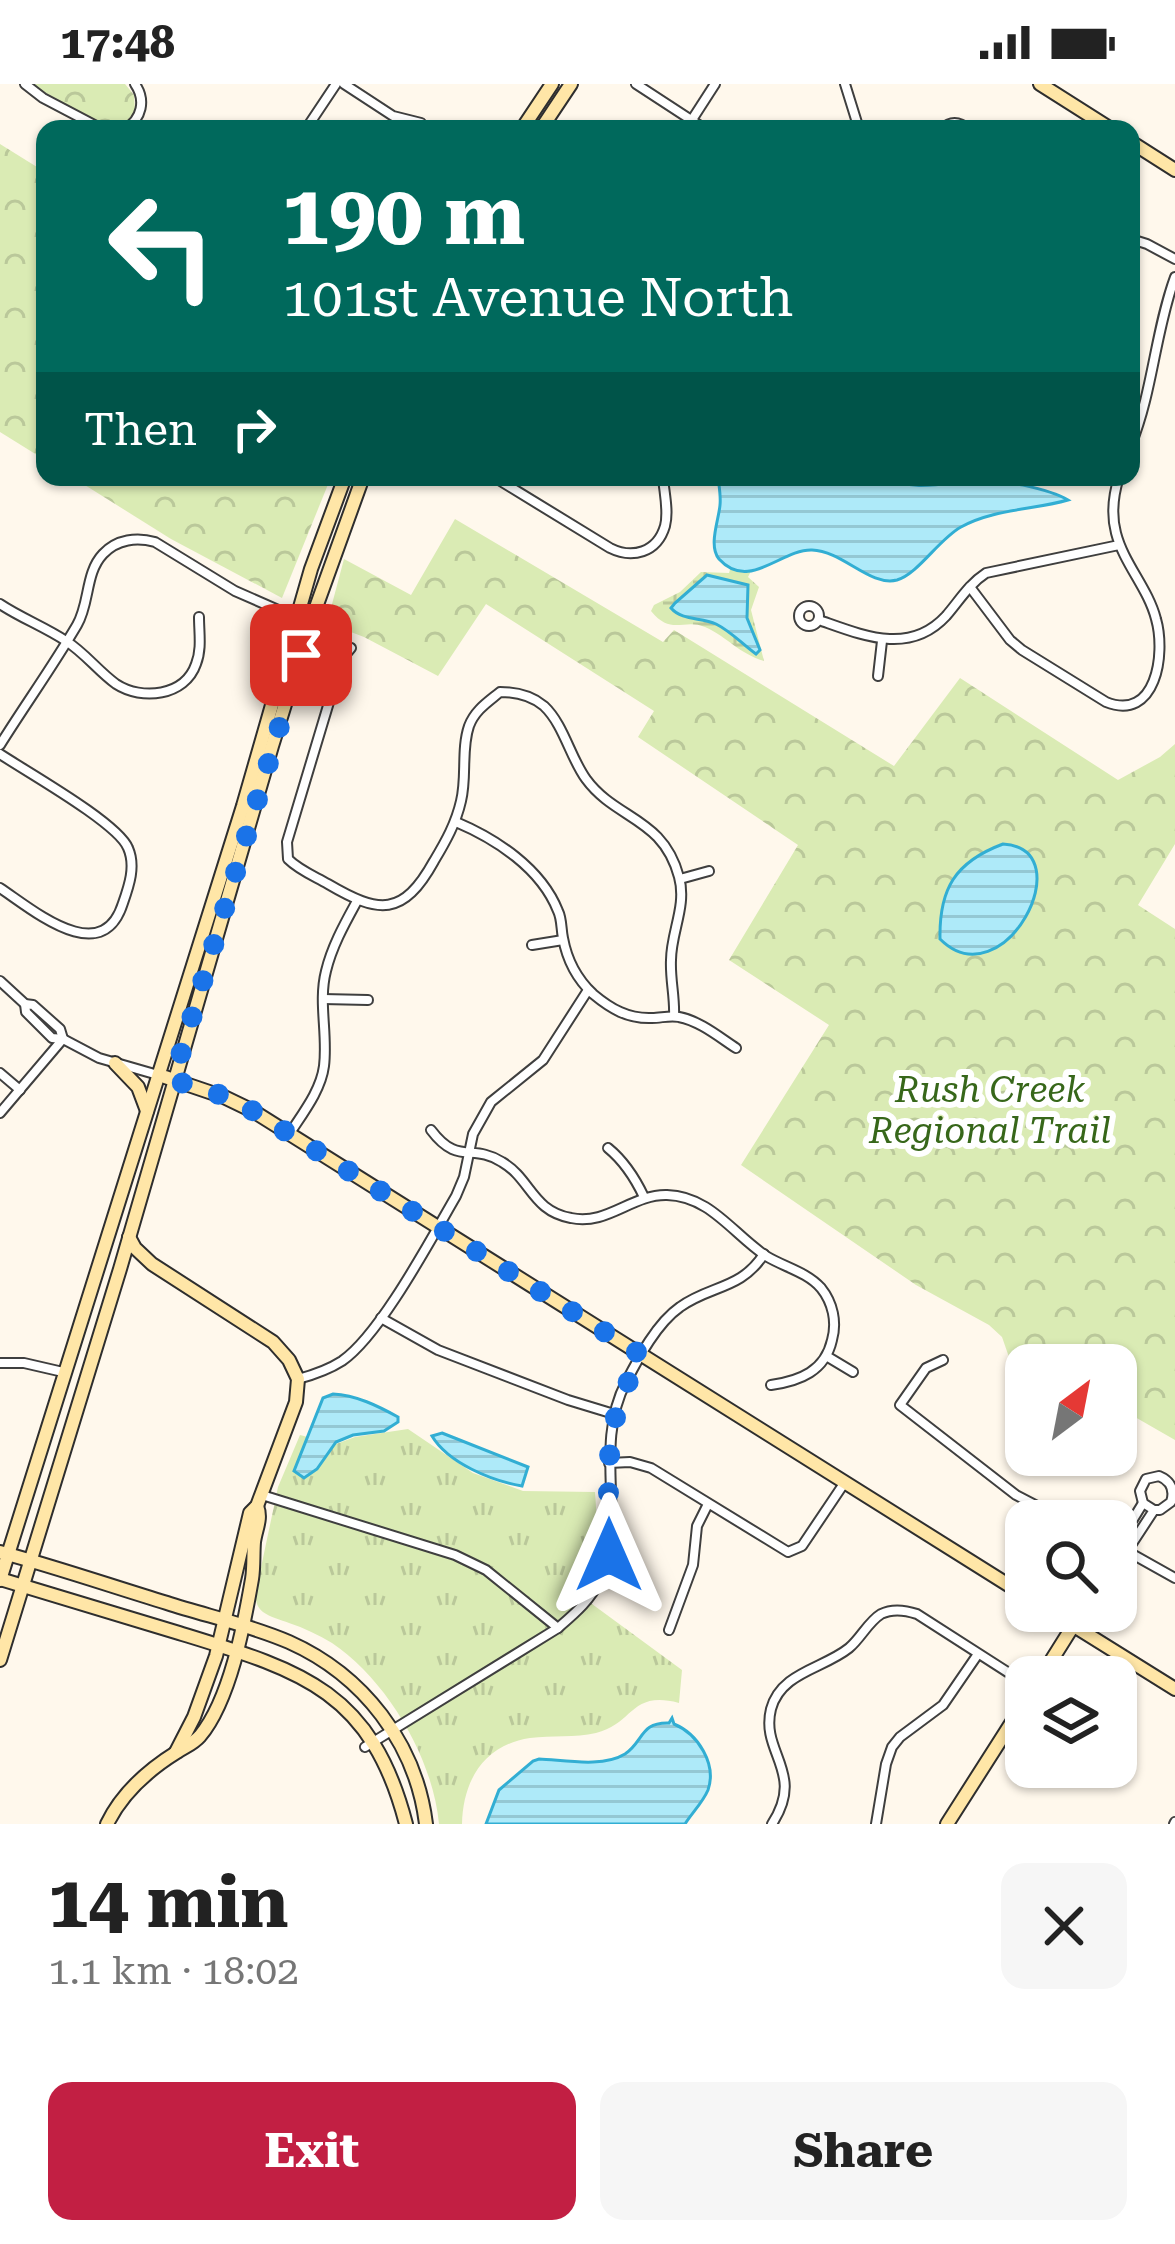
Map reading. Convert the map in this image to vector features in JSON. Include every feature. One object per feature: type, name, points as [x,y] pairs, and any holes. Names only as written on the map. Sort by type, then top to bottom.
[{"type":"street","points":[[25,84],[84,120]]},
{"type":"street","points":[[135,84],[144,95],[135,120]]},
{"type":"street","points":[[313,120],[340,84],[393,116],[409,120]]},
{"type":"street","points":[[528,120],[552,84]]},
{"type":"street","points":[[547,120],[571,84]]},
{"type":"street","points":[[636,84],[684,120]]},
{"type":"street","points":[[692,120],[715,84]]},
{"type":"street","points":[[845,84],[857,120]]},
{"type":"street","points":[[1040,84],[1097,120]]},
{"type":"street","points":[[1140,148],[1175,170]]},
{"type":"street","points":[[1140,242],[1175,260]]},
{"type":"street","points":[[1140,419],[1175,277]]},
{"type":"street","points":[[304,621],[317,553],[342,486]]},
{"type":"street","points":[[0,1660],[120,1269],[166,1077],[304,621],[359,486]]},
{"type":"street","points":[[509,486],[629,555],[656,543],[665,525],[663,486]]},
{"type":"street","points":[[970,587],[1022,650],[1106,702],[1132,705],[1151,689],[1159,636],[1152,607],[1119,545],[1113,510],[1117,486]]},
{"type":"street","points":[[0,745],[84,609],[97,563],[111,548],[130,540],[155,542],[235,591],[304,621]]},
{"type":"street","points":[[819,620],[882,640],[916,636],[932,628],[980,576],[1119,545]]},
{"type":"street","points":[[0,604],[66,641],[112,681],[126,689],[155,694],[169,691],[190,676],[200,650],[199,617]]},
{"type":"street","points":[[878,676],[882,640]]},
{"type":"street","points":[[351,648],[342,658],[287,842],[286,855],[295,866],[357,901],[386,906],[411,894],[421,885],[456,822],[473,718],[500,692],[512,692],[542,704],[585,778],[611,804],[653,831],[669,853],[680,879],[681,901],[670,954],[674,1016]]},
{"type":"street","points":[[0,754],[110,826],[128,846],[131,877],[121,911],[111,924],[81,934],[64,931],[0,888]]},
{"type":"street","points":[[456,822],[485,834],[531,872],[549,894],[560,914],[563,940],[576,974],[588,990],[620,1013],[639,1018],[674,1016],[736,1048]]},
{"type":"street","points":[[680,879],[709,872]]},
{"type":"street","points":[[290,1134],[324,1070],[326,971],[357,901]]},
{"type":"street","points":[[532,945],[563,940]]},
{"type":"street","points":[[0,981],[52,1038],[224,1096],[253,1111],[1005,1583]]},
{"type":"street","points":[[298,1379],[346,1358],[381,1318],[464,1177],[473,1134],[491,1102],[543,1060],[588,990]]},
{"type":"street","points":[[322,999],[368,1000]]},
{"type":"street","points":[[0,1113],[63,1039]]},
{"type":"street","points":[[116,1063],[139,1087],[147,1112]]},
{"type":"street","points":[[0,1073],[20,1090]]},
{"type":"street","points":[[166,1077],[147,1112],[4,1554],[0,1579],[236,1650],[312,1682],[346,1710],[392,1779],[406,1824]]},
{"type":"street","points":[[431,1130],[452,1152],[495,1157],[509,1166],[537,1202],[568,1218],[588,1220],[644,1197],[692,1199],[764,1254],[818,1285],[832,1297],[834,1333],[828,1357],[793,1382],[771,1385]]},
{"type":"street","points":[[608,1148],[637,1180],[644,1197]]},
{"type":"street","points":[[128,1236],[152,1264],[273,1342],[298,1379],[296,1402],[250,1513],[219,1645],[199,1706],[176,1752]]},
{"type":"street","points":[[369,1745],[558,1628],[584,1605],[609,1555],[609,1463],[614,1414],[626,1383],[665,1320],[681,1306],[735,1283],[764,1254]]},
{"type":"street","points":[[120,1269],[152,1264]]},
{"type":"street","points":[[381,1318],[438,1350],[614,1414]]},
{"type":"street","points":[[828,1357],[853,1372]]},
{"type":"street","points":[[943,1360],[926,1368],[900,1405],[932,1434],[1026,1500]]},
{"type":"street","points":[[0,1363],[63,1372]]},
{"type":"street","points":[[609,1463],[644,1464],[779,1548],[794,1552],[845,1482]]},
{"type":"street","points":[[1137,1536],[1154,1510],[1166,1507],[1174,1496],[1170,1483],[1159,1476],[1146,1479],[1140,1491],[1143,1503],[1154,1510]]},
{"type":"street","points":[[107,1824],[128,1791],[195,1742],[220,1701],[253,1574],[259,1500]]},
{"type":"street","points":[[259,1500],[454,1555],[486,1570],[558,1628]]},
{"type":"street","points":[[1137,1513],[1143,1503]]},
{"type":"street","points":[[669,1630],[693,1564],[697,1526],[708,1504]]},
{"type":"street","points":[[4,1554],[242,1627],[324,1660],[363,1693],[393,1731],[413,1771],[425,1824]]},
{"type":"street","points":[[1137,1557],[1175,1579]]},
{"type":"street","points":[[772,1824],[786,1786],[770,1713],[778,1692],[791,1679],[830,1662],[876,1618],[891,1611],[917,1614],[1005,1671]]},
{"type":"street","points":[[1096,1632],[1175,1689]]},
{"type":"street","points":[[876,1824],[892,1748],[943,1705],[978,1654]]},
{"type":"street","points":[[947,1824],[1005,1733]]},
{"type":"green space","points":[[30,84],[125,84],[134,95],[135,111],[128,120],[93,120]]},
{"type":"green space","points":[[0,144],[36,166],[36,454],[0,432]]},
{"type":"green space","points":[[86,486],[327,486],[282,598],[171,539]]},
{"type":"green space","name":"Rush Creek Regional Trail","points":[[455,519],[663,642],[674,630],[894,766],[960,678],[1118,780],[1175,744],[1175,844],[1138,905],[1175,929],[1175,1440],[1137,1418],[1137,1344],[1005,1346],[989,1325],[916,1285],[741,1165],[829,1025],[729,960],[798,845],[638,737],[654,711],[486,604],[438,676],[327,623],[344,559],[411,595]]},
{"type":"green space","points":[[731,566],[751,571],[748,577],[759,587],[751,610],[764,661],[705,627],[671,625],[651,611],[701,572],[729,573]]},
{"type":"green space","points":[[408,1429],[473,1473],[523,1491],[595,1492],[595,1544],[577,1593],[682,1670],[679,1703],[641,1704],[596,1733],[530,1738],[500,1748],[472,1779],[462,1824],[439,1824],[417,1747],[371,1678],[332,1643],[263,1612],[255,1596],[278,1487],[300,1435],[336,1444]]},
{"type":"water","points":[[719,486],[1026,486],[1068,500],[973,521],[953,532],[913,571],[887,581],[812,550],[753,570],[730,568],[716,554]]},
{"type":"water","points":[[707,575],[748,585],[747,618],[760,650],[756,654],[716,624],[671,608]]},
{"type":"water","points":[[1003,844],[1026,852],[1036,870],[1035,893],[1026,917],[1009,938],[988,951],[964,953],[940,939],[947,892],[973,859]]},
{"type":"water","points":[[333,1394],[375,1405],[398,1417],[398,1422],[384,1431],[336,1442],[317,1469],[304,1478],[294,1471],[323,1398]]},
{"type":"water","points":[[442,1433],[528,1467],[522,1486],[460,1462],[432,1436]]},
{"type":"water","points":[[672,1718],[698,1742],[710,1770],[708,1790],[685,1824],[486,1824],[499,1790],[533,1761],[616,1758],[631,1749],[647,1729]]},
{"type":"route","points":[[301,655],[173,1080],[253,1111],[643,1356],[614,1414],[609,1555]]}]
